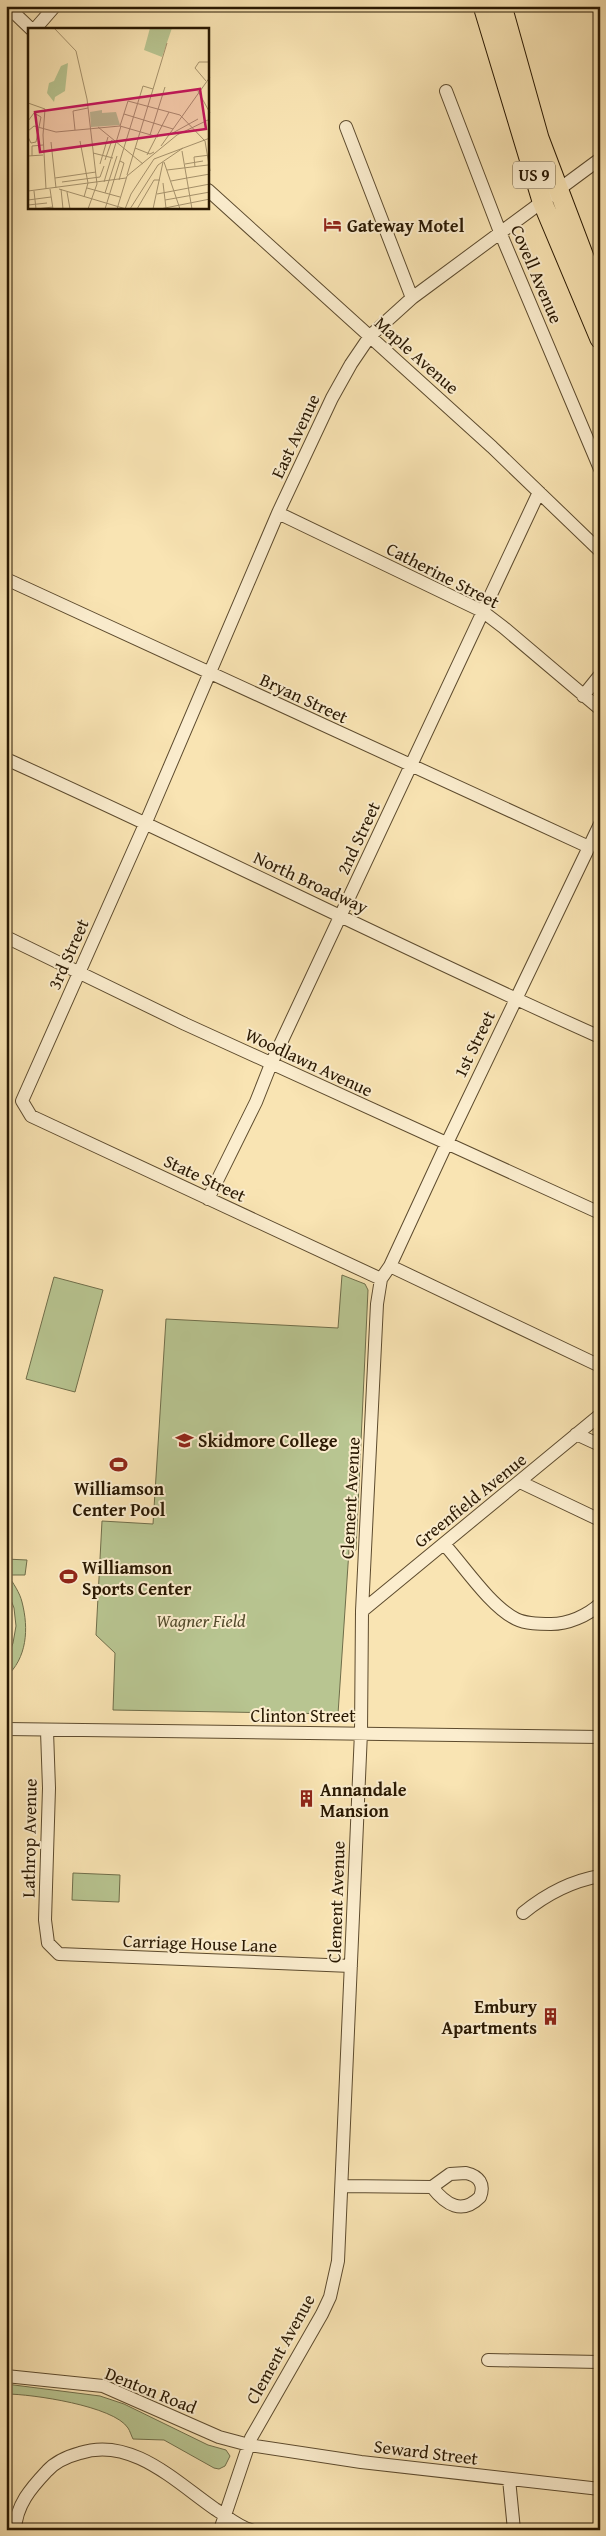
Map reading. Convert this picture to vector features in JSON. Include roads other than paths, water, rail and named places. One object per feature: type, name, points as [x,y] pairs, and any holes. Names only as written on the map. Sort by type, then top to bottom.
[{"type":"highway","name":"US 9","points":[[483,6],[542,201],[600,339]]},
{"type":"highway","name":"US 9","points":[[502,6],[528,102],[558,190],[600,299]]},
{"type":"street","points":[[7,6],[32,28]]},
{"type":"street","points":[[34,28],[56,6]]},
{"type":"street","name":"Covell Avenue","points":[[446,91],[500,232],[600,469]]},
{"type":"street","points":[[346,126],[412,298]]},
{"type":"street","name":"East Avenue","points":[[146,822],[278,512],[332,398],[351,364],[370,336],[412,298],[600,159]]},
{"type":"street","name":"Maple Avenue","points":[[209,191],[370,336],[600,551]]},
{"type":"street","name":"2nd Street","points":[[208,1199],[256,1102],[271,1064],[539,492]]},
{"type":"street","name":"Catherine Street","points":[[278,512],[482,611],[504,627],[600,709]]},
{"type":"street","name":"Bryan Street","points":[[6,579],[209,674],[437,776],[589,848]]},
{"type":"street","points":[[583,696],[600,675]]},
{"type":"street","name":"North Broadway","points":[[6,759],[146,822],[515,999],[600,1037]]},
{"type":"street","name":"3rd Street","points":[[22,1101],[146,822]]},
{"type":"street","name":"1st Street","points":[[381,1280],[390,1266],[515,999],[600,824]]},
{"type":"street","name":"Woodlawn Avenue","points":[[6,937],[271,1064],[446,1145],[600,1213]]},
{"type":"street","name":"State Street","points":[[22,1101],[31,1116],[381,1280]]},
{"type":"street","points":[[390,1266],[600,1366]]},
{"type":"street","name":"Clement Avenue","points":[[220,2530],[251,2438],[322,2314],[330,2296],[338,2261],[343,2186],[361,1732],[362,1611],[377,1304],[381,1280]]},
{"type":"street","name":"Greenfield Avenue","points":[[362,1611],[600,1415]]},
{"type":"street","points":[[576,1434],[600,1445]]},
{"type":"street","points":[[520,1482],[600,1520]]},
{"type":"street","points":[[444,1544],[499,1607],[517,1620],[539,1624],[560,1624],[580,1617],[600,1604]]},
{"type":"street","name":"Clinton Street","points":[[6,1728],[47,1731],[344,1734],[361,1732],[600,1737]]},
{"type":"street","name":"Lathrop Avenue","points":[[47,1731],[49,1788],[45,1920],[46,1936],[51,1946]]},
{"type":"street","points":[[523,1913],[546,1896],[586,1879],[600,1876]]},
{"type":"street","name":"Carriage House Lane","points":[[51,1946],[59,1954],[76,1956],[352,1966]]},
{"type":"street","points":[[343,2186],[432,2187]]},
{"type":"street","points":[[488,2360],[600,2362]]},
{"type":"street","name":"Denton Road","points":[[6,2376],[102,2386],[219,2437],[249,2446]]},
{"type":"street","name":"Seward Street","points":[[249,2446],[361,2462],[600,2489]]},
{"type":"street","points":[[15,2530],[16,2517],[24,2499],[38,2481],[51,2467],[72,2455],[90,2449],[133,2454],[224,2515],[251,2530]]},
{"type":"street","points":[[509,2480],[514,2530]]},
{"type":"place","name":"Gateway Motel","points":[[333,225]]},
{"type":"place","name":"Skidmore College","points":[[184,1440]]},
{"type":"place","name":"Williamson Center Pool","points":[[119,1465]]},
{"type":"place","name":"Williamson Sports Center","points":[[68,1577]]},
{"type":"place","name":"Annandale Mansion","points":[[306,1799]]},
{"type":"place","name":"Embury Apartments","points":[[551,2016]]},
{"type":"park label","name":"Wagner Field","points":[[201,1620]]}]
